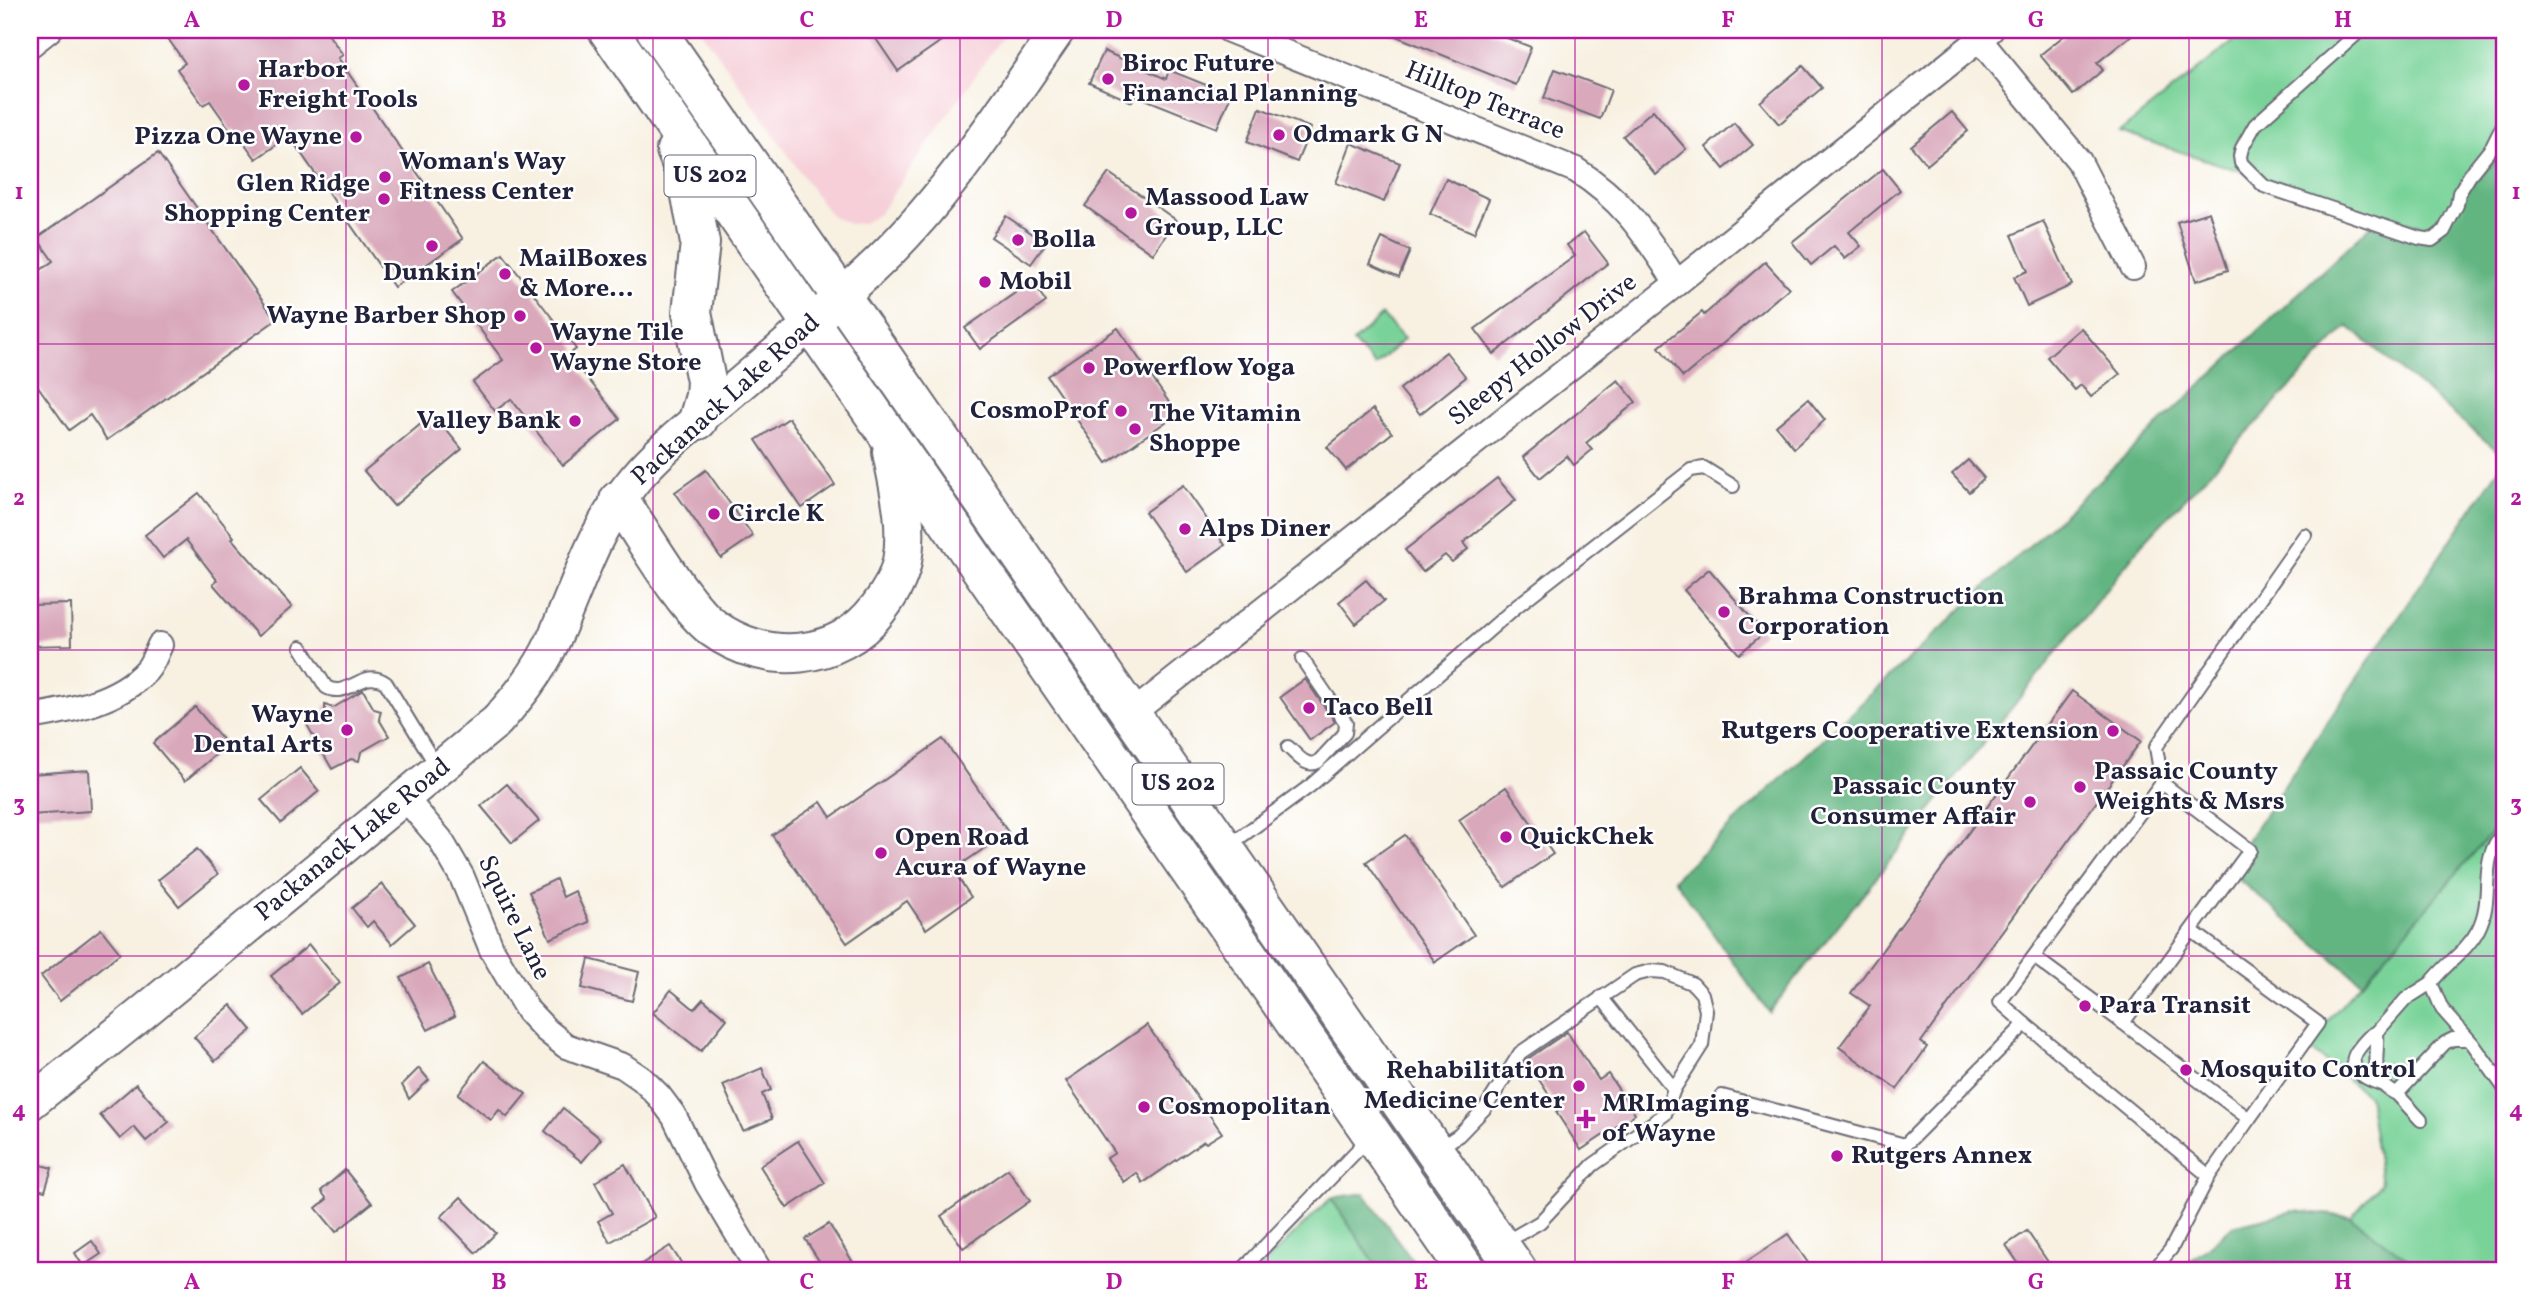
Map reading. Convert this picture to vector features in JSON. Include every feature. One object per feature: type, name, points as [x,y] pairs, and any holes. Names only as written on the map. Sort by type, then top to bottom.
[{"type":"highway","name":"US 202","points":[[608,30],[1466,1270]]},
{"type":"highway","name":"US 202","points":[[656,30],[1508,1258]]},
{"type":"highway","points":[[654,96],[688,180],[700,243],[692,312],[706,381],[698,420]]},
{"type":"highway","points":[[619,500],[686,598],[711,626],[739,644],[755,650],[806,653],[840,641],[856,631],[870,619],[891,592],[898,576],[905,522],[890,439]]},
{"type":"street","points":[[30,45],[49,30]]},
{"type":"street","name":"Packanack Lake Road","points":[[30,1103],[497,721],[535,674],[551,644],[592,545],[619,500],[655,458],[892,249],[941,196],[1058,30]]},
{"type":"street","name":"Hilltop Terrace","points":[[1229,30],[1576,170],[1620,203],[1677,283]]},
{"type":"street","points":[[1985,35],[2079,161],[2133,267]]},
{"type":"street","name":"Sleepy Hollow Drive","points":[[1130,715],[1677,283],[1985,35]]},
{"type":"street","points":[[30,717],[82,708],[130,685],[149,668],[160,645]]},
{"type":"street","name":"Squire Lane","points":[[405,797],[440,839],[462,877],[492,950],[528,1011],[545,1030],[566,1046],[623,1066],[642,1079],[659,1096],[674,1116],[707,1183],[760,1270]]},
{"type":"lane","points":[[2361,30],[2255,125],[2240,156],[2241,163],[2263,186],[2432,240],[2444,231],[2457,205],[2459,193],[2491,147],[2505,121]]},
{"type":"lane","points":[[1223,849],[1310,786],[1517,606],[1690,470],[1704,468],[1733,486]]},
{"type":"lane","points":[[2123,1023],[2250,850],[2162,783],[2156,747],[2305,534]]},
{"type":"lane","points":[[301,646],[330,690],[345,690],[362,679],[369,678],[380,679],[386,683],[439,770]]},
{"type":"lane","points":[[1288,747],[1307,764],[1312,765],[1318,762],[1347,728],[1302,660]]},
{"type":"lane","points":[[2162,783],[2000,1002],[2209,1176]]},
{"type":"lane","points":[[2421,1120],[2397,1094],[2371,1081],[2356,1069],[2353,1057],[2371,1034],[2377,1032],[2406,999],[2431,983],[2479,930],[2487,899],[2490,851],[2505,831]]},
{"type":"lane","points":[[2154,1270],[2171,1249],[2209,1176],[2318,1023],[2192,930]]},
{"type":"lane","points":[[2034,957],[2249,1119]]},
{"type":"lane","points":[[1433,1152],[1459,1135],[1486,1107],[1520,1053],[1636,975],[1651,971],[1665,972],[1693,984],[1702,994],[1706,1011],[1702,1045],[1674,1089],[1665,1114],[1592,1165],[1508,1258]]},
{"type":"lane","points":[[2431,983],[2442,1009],[2505,1089]]},
{"type":"lane","points":[[1601,997],[1674,1089]]},
{"type":"lane","points":[[1722,1096],[1905,1145],[2025,1024]]},
{"type":"lane","points":[[2377,1032],[2376,1070],[2381,1084]]},
{"type":"lane","points":[[2397,1094],[2445,1042],[2467,1039]]},
{"type":"lane","points":[[1242,1270],[1373,1134]]},
{"type":"shaded area","points":[[701,30],[1007,30],[879,214],[864,223],[849,224],[830,215]]},
{"type":"green space","points":[[2248,30],[2505,30],[2505,150],[2432,228],[2381,216],[2119,132]]},
{"type":"green space","points":[[2505,150],[2505,457],[2348,326],[2145,541],[1769,1012],[1674,879],[2381,216],[2432,228]]},
{"type":"green space","points":[[1382,315],[1404,339],[1375,366],[1353,342]]},
{"type":"green space","points":[[2505,460],[2505,817],[2362,983],[2227,870]]},
{"type":"green space","points":[[2505,817],[2505,1270],[2180,1270],[2233,1226],[2294,1211],[2351,1217],[2381,1183],[2368,1096],[2306,1046]]},
{"type":"green space","points":[[1364,1193],[1419,1270],[1379,1270],[1331,1198]]},
{"type":"green space","points":[[1331,1198],[1379,1270],[1264,1270],[1261,1267]]},
{"type":"green space","points":[[2294,1211],[2351,1217],[2422,1270],[2180,1270],[2233,1226]]},
{"type":"building","name":"Glen Ridge Shopping Center","points":[[162,30],[325,30],[343,55],[338,58],[463,239],[394,287],[289,136],[256,159],[234,129],[231,131],[210,101],[203,105],[177,69],[185,63]]},
{"type":"building","points":[[870,30],[957,30],[898,71]]},
{"type":"building","points":[[1381,30],[1486,30],[1531,47],[1516,85]]},
{"type":"building","points":[[2071,30],[2138,30],[2097,63],[2103,70],[2073,95],[2040,55]]},
{"type":"building","points":[[1104,51],[1166,79],[1169,70],[1231,95],[1217,128],[1135,95],[1132,102],[1089,83]]},
{"type":"building","points":[[1803,66],[1822,88],[1779,124],[1760,102]]},
{"type":"building","points":[[1555,69],[1611,90],[1600,119],[1544,98]]},
{"type":"building","name":"Odmark G N","points":[[1260,108],[1311,128],[1297,162],[1247,142]]},
{"type":"building","points":[[1653,110],[1686,149],[1656,175],[1623,136]]},
{"type":"building","points":[[1952,112],[1968,131],[1927,165],[1911,146]]},
{"type":"building","points":[[1734,123],[1753,145],[1724,169],[1706,147]]},
{"type":"building","points":[[1351,143],[1400,163],[1384,202],[1336,183]]},
{"type":"building","points":[[158,153],[276,320],[107,440],[90,415],[69,430],[30,375],[30,278],[53,261],[37,238]]},
{"type":"building","points":[[1883,169],[1900,190],[1849,232],[1861,246],[1845,259],[1834,246],[1811,265],[1792,242]]},
{"type":"building","name":"Massood Law Group, LLC","points":[[1109,173],[1176,220],[1153,254],[1085,206]]},
{"type":"building","points":[[1446,179],[1489,199],[1474,233],[1430,214]]},
{"type":"building","points":[[2209,212],[2228,270],[2196,281],[2177,222]]},
{"type":"building","name":"Bolla","points":[[1006,216],[1046,243],[1031,264],[991,237]]},
{"type":"building","points":[[2043,221],[2072,285],[2027,306],[2014,277],[2028,271],[2012,235]]},
{"type":"building","points":[[1584,232],[1608,263],[1494,354],[1475,329],[1575,256],[1567,245]]},
{"type":"building","points":[[1382,238],[1410,251],[1399,277],[1370,264]]},
{"type":"building","points":[[503,254],[576,349],[569,355],[620,419],[563,465],[511,399],[495,411],[473,382],[503,360],[452,292]]},
{"type":"building","points":[[1765,262],[1789,288],[1683,377],[1659,347],[1702,312],[1704,315]]},
{"type":"building","points":[[1032,281],[1046,302],[980,349],[965,328]]},
{"type":"building","points":[[1118,328],[1177,414],[1107,463],[1047,376]]},
{"type":"building","points":[[2081,328],[2120,374],[2091,397],[2081,385],[2075,390],[2047,357]]},
{"type":"building","points":[[1446,352],[1466,377],[1420,414],[1400,389]]},
{"type":"building","points":[[1618,380],[1636,402],[1586,443],[1592,450],[1574,465],[1567,456],[1540,478],[1523,457]]},
{"type":"building","points":[[1808,399],[1825,420],[1794,448],[1776,426]]},
{"type":"building","points":[[1373,409],[1392,433],[1346,470],[1327,447]]},
{"type":"building","points":[[433,414],[462,449],[394,506],[364,471]]},
{"type":"building","points":[[789,418],[835,485],[802,508],[756,440]]},
{"type":"building","points":[[1968,460],[1984,478],[1969,492],[1952,474]]},
{"type":"building","name":"Circle K","points":[[706,470],[753,536],[721,558],[675,492]]},
{"type":"building","points":[[1497,478],[1516,500],[1463,543],[1468,549],[1452,562],[1445,555],[1423,572],[1405,550]]},
{"type":"building","name":"Alps Diner","points":[[1183,485],[1225,545],[1187,572],[1145,512]]},
{"type":"building","points":[[199,493],[234,537],[232,539],[292,607],[258,636],[213,584],[217,580],[186,540],[163,558],[145,535]]},
{"type":"building","name":"Brahma Construction Corporation","points":[[1709,569],[1764,633],[1739,654],[1684,590]]},
{"type":"building","points":[[1366,580],[1384,601],[1356,624],[1339,602]]},
{"type":"building","points":[[71,604],[72,645],[30,646],[30,605]]},
{"type":"building","name":"Taco Bell","points":[[1305,679],[1335,722],[1310,740],[1280,697]]},
{"type":"building","name":"Wayne Dental Arts","points":[[363,690],[374,709],[381,711],[379,719],[389,736],[361,752],[359,761],[351,759],[332,769],[306,723],[325,713],[325,705],[333,708]]},
{"type":"building","points":[[2072,691],[2141,741],[1921,1042],[1927,1047],[1897,1089],[1839,1047],[1870,1006],[1851,993]]},
{"type":"building","points":[[195,707],[227,745],[185,781],[153,743]]},
{"type":"building","name":"Open Road Acura of Wayne","points":[[943,739],[1008,832],[953,870],[971,897],[926,929],[907,901],[847,943],[772,835],[821,802],[831,817]]},
{"type":"building","points":[[300,768],[319,791],[281,823],[261,800]]},
{"type":"building","points":[[89,770],[91,811],[30,815],[30,774]]},
{"type":"building","points":[[507,784],[539,821],[512,843],[481,806]]},
{"type":"building","name":"QuickChek","points":[[1506,787],[1553,854],[1505,887],[1459,820]]},
{"type":"building","points":[[1405,835],[1474,935],[1435,962],[1366,862]]},
{"type":"building","points":[[197,849],[218,874],[179,906],[158,880]]},
{"type":"building","points":[[556,879],[563,897],[575,891],[589,922],[550,939],[529,892]]},
{"type":"building","points":[[382,884],[415,924],[392,944],[373,921],[367,927],[352,908]]},
{"type":"building","points":[[101,929],[120,953],[60,1001],[41,976]]},
{"type":"building","points":[[309,945],[340,983],[302,1014],[271,976]]},
{"type":"building","points":[[589,959],[639,972],[632,1001],[582,988]]},
{"type":"building","points":[[428,964],[455,1016],[428,1030],[401,978]]},
{"type":"building","points":[[671,990],[694,1009],[703,999],[727,1019],[701,1051],[653,1013]]},
{"type":"building","points":[[231,1005],[252,1030],[215,1061],[194,1037]]},
{"type":"building","name":"Cosmopolitan","points":[[1147,1025],[1222,1133],[1206,1143],[1204,1141],[1143,1183],[1137,1173],[1124,1182],[1107,1158],[1115,1153],[1066,1081]]},
{"type":"building","name":"Rehabilitation Medicine Center","points":[[1567,1032],[1599,1080],[1608,1074],[1635,1114],[1581,1150],[1526,1060]]},
{"type":"building","points":[[484,1061],[526,1094],[507,1117],[499,1110],[491,1120],[458,1094]]},
{"type":"building","points":[[419,1068],[429,1080],[409,1099],[402,1085]]},
{"type":"building","points":[[762,1068],[771,1090],[762,1094],[772,1119],[743,1131],[723,1085]]},
{"type":"building","points":[[136,1084],[169,1122],[146,1141],[134,1127],[120,1139],[100,1115]]},
{"type":"building","points":[[563,1108],[601,1139],[582,1162],[545,1131]]},
{"type":"building","points":[[798,1141],[825,1183],[787,1208],[760,1166]]},
{"type":"building","points":[[30,1162],[52,1168],[45,1191],[30,1187]]},
{"type":"building","points":[[625,1164],[655,1217],[610,1242],[598,1221],[612,1213],[595,1182]]},
{"type":"building","points":[[1008,1169],[1030,1201],[963,1248],[941,1216]]},
{"type":"building","points":[[345,1170],[372,1203],[336,1232],[316,1208],[327,1199],[321,1191]]},
{"type":"building","points":[[461,1197],[496,1233],[476,1253],[441,1217]]},
{"type":"building","points":[[829,1224],[858,1270],[825,1270],[805,1239]]},
{"type":"building","points":[[2027,1231],[2048,1262],[2037,1270],[2023,1270],[2006,1245]]},
{"type":"building","points":[[1788,1234],[1813,1270],[1734,1270]]},
{"type":"building","points":[[92,1241],[101,1254],[83,1266],[75,1253]]},
{"type":"building","points":[[670,1246],[686,1270],[632,1270]]},
{"type":"place","name":"Biroc Future Financial Planning","points":[[1108,79]]},
{"type":"place","name":"Harbor Freight Tools","points":[[244,85]]},
{"type":"place","name":"Odmark G N","points":[[1279,135]]},
{"type":"place","name":"Pizza One Wayne","points":[[356,137]]},
{"type":"place","name":"Woman's Way Fitness Center","points":[[385,177]]},
{"type":"place","name":"Glen Ridge Shopping Center","points":[[384,199]]},
{"type":"place","name":"Massood Law Group, LLC","points":[[1131,213]]},
{"type":"place","name":"Bolla","points":[[1018,240]]},
{"type":"place","name":"Dunkin'","points":[[432,246]]},
{"type":"place","name":"MailBoxes & More...","points":[[505,274]]},
{"type":"place","name":"Mobil","points":[[985,282]]},
{"type":"place","name":"Wayne Barber Shop","points":[[520,316]]},
{"type":"place","name":"Wayne Tile Wayne Store","points":[[536,348]]},
{"type":"place","name":"Powerflow Yoga","points":[[1089,368]]},
{"type":"place","name":"CosmoProf","points":[[1121,411]]},
{"type":"place","name":"Valley Bank","points":[[575,421]]},
{"type":"place","name":"The Vitamin Shoppe","points":[[1135,429]]},
{"type":"place","name":"Circle K","points":[[714,514]]},
{"type":"place","name":"Alps Diner","points":[[1185,529]]},
{"type":"place","name":"Brahma Construction Corporation","points":[[1724,612]]},
{"type":"place","name":"Taco Bell","points":[[1309,708]]},
{"type":"place","name":"Wayne Dental Arts","points":[[347,730]]},
{"type":"place","name":"Rutgers Cooperative Extension","points":[[2113,731]]},
{"type":"place","name":"Passaic County Weights & Msrs","points":[[2080,787]]},
{"type":"place","name":"Passaic County Consumer Affair","points":[[2030,802]]},
{"type":"place","name":"QuickChek","points":[[1506,837]]},
{"type":"place","name":"Open Road Acura of Wayne","points":[[881,853]]},
{"type":"place","name":"Para Transit","points":[[2085,1006]]},
{"type":"place","name":"Mosquito Control","points":[[2186,1070]]},
{"type":"place","name":"Rehabilitation Medicine Center","points":[[1579,1086]]},
{"type":"place","name":"Cosmopolitan","points":[[1144,1107]]},
{"type":"place","name":"MRImaging of Wayne","points":[[1586,1119]]},
{"type":"place","name":"Rutgers Annex","points":[[1837,1156]]}]
